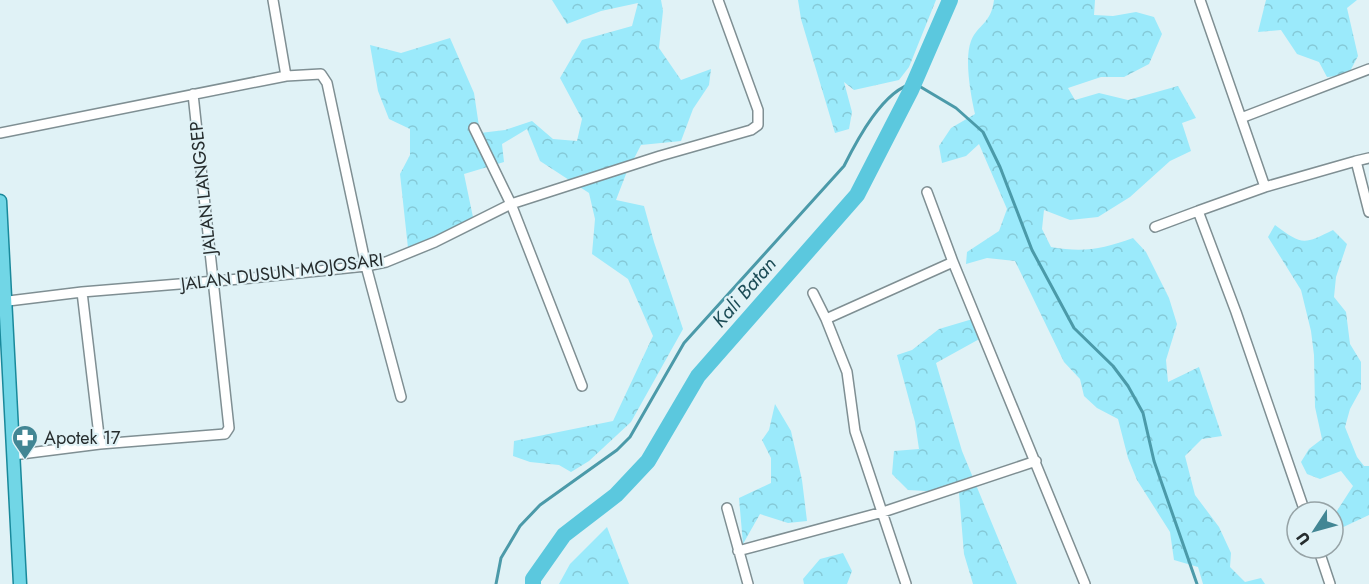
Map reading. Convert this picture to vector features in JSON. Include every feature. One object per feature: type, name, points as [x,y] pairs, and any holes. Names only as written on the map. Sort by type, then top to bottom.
[{"type":"main road","points":[[0,201],[2,301],[20,584]]},
{"type":"street","points":[[273,0],[286,76]]},
{"type":"street","name":"JALAN DUSUN MOJOSARI","points":[[2,301],[366,266],[409,254],[511,204],[752,129],[758,124],[758,110],[718,0]]},
{"type":"street","points":[[1200,0],[1265,186]]},
{"type":"street","points":[[1241,118],[1369,69]]},
{"type":"street","points":[[0,133],[286,76],[316,73],[324,77],[327,82],[366,266],[401,397]]},
{"type":"street","name":"JALAN LANGSEP","points":[[100,444],[225,434],[229,428],[193,94]]},
{"type":"street","points":[[474,128],[511,204],[582,386]]},
{"type":"street","points":[[1155,227],[1265,186],[1369,158]]},
{"type":"street","points":[[1356,161],[1369,212]]},
{"type":"street","points":[[927,192],[953,262],[1085,584]]},
{"type":"street","points":[[1198,211],[1236,312],[1301,500]]},
{"type":"street","points":[[826,319],[953,262]]},
{"type":"street","points":[[13,455],[100,444],[82,292]]},
{"type":"street","points":[[813,293],[847,372],[855,431],[906,584]]},
{"type":"street","points":[[738,551],[883,512],[1036,461]]},
{"type":"street","points":[[728,508],[748,584]]},
{"type":"street","points":[[1322,560],[1330,584]]},
{"type":"green space","points":[[552,0],[661,0],[663,11],[659,48],[681,80],[711,69],[709,85],[693,109],[681,141],[641,145],[616,200],[644,206],[683,329],[631,422],[589,461],[571,472],[559,465],[530,462],[513,456],[514,441],[613,421],[653,336],[628,279],[592,254],[595,219],[589,193],[540,161],[527,129],[502,144],[504,162],[464,174],[474,222],[408,248],[400,174],[410,155],[410,129],[389,119],[378,91],[370,45],[401,53],[450,38],[474,93],[480,133],[505,130],[532,121],[553,139],[577,141],[582,119],[560,78],[582,40],[632,26],[638,3],[601,11],[567,24]]},
{"type":"green space","points":[[798,0],[936,0],[909,67],[899,80],[854,90],[844,82],[852,112],[849,129],[835,133],[801,19]]},
{"type":"green space","points":[[994,0],[1095,0],[1094,15],[1113,16],[1136,12],[1154,17],[1162,34],[1149,64],[1124,77],[1101,77],[1068,88],[1075,100],[1099,93],[1128,100],[1178,86],[1196,118],[1182,123],[1191,151],[1170,161],[1130,197],[1098,217],[1070,220],[1044,210],[1042,229],[1051,247],[1073,250],[1093,249],[1133,238],[1146,252],[1169,298],[1177,324],[1166,360],[1168,382],[1199,367],[1222,436],[1202,439],[1185,456],[1195,495],[1219,527],[1231,553],[1230,567],[1245,582],[1261,578],[1265,584],[1203,584],[1198,567],[1174,560],[1170,532],[1137,480],[1128,458],[1118,419],[1097,408],[1084,396],[1080,379],[1064,362],[1015,261],[987,258],[966,264],[967,252],[999,231],[1007,209],[979,144],[966,156],[942,163],[939,146],[951,128],[975,114],[969,78],[969,49],[974,35],[990,14]]},
{"type":"green space","points":[[1266,0],[1357,0],[1347,8],[1358,56],[1348,75],[1327,77],[1319,62],[1297,54],[1281,30],[1258,32]]},
{"type":"green space","points":[[1275,225],[1303,241],[1333,230],[1347,244],[1336,277],[1334,297],[1346,312],[1350,344],[1361,362],[1361,389],[1350,409],[1345,427],[1357,457],[1364,466],[1369,466],[1369,515],[1345,526],[1344,500],[1353,486],[1341,471],[1320,479],[1307,474],[1301,462],[1309,449],[1322,439],[1315,407],[1311,331],[1301,290],[1268,237]]},
{"type":"green space","points":[[976,318],[983,337],[936,363],[962,451],[1017,584],[973,584],[964,554],[959,493],[908,490],[892,474],[894,451],[919,449],[915,422],[897,355],[912,350],[939,329]]},
{"type":"green space","points":[[775,404],[791,431],[802,480],[807,521],[788,523],[760,514],[743,544],[739,498],[771,483],[771,458],[762,440],[769,430]]},
{"type":"green space","points":[[607,527],[629,584],[559,584],[570,564]]},
{"type":"green space","points":[[843,553],[852,571],[847,584],[804,584],[803,579],[820,559]]},
{"type":"waterway","name":"Kali Batan","points":[[533,584],[533,579],[564,535],[616,495],[648,461],[698,376],[857,195],[911,90],[950,0]]},
{"type":"waterway","points":[[496,584],[501,558],[520,526],[540,505],[617,450],[630,437],[684,343],[844,166],[872,117],[882,105],[892,95],[914,83],[956,108],[983,132],[1000,167],[1032,250],[1074,328],[1113,366],[1128,386],[1143,413],[1154,461],[1197,584]]},
{"type":"place","name":"Apotek 17","points":[[25,461]]}]
